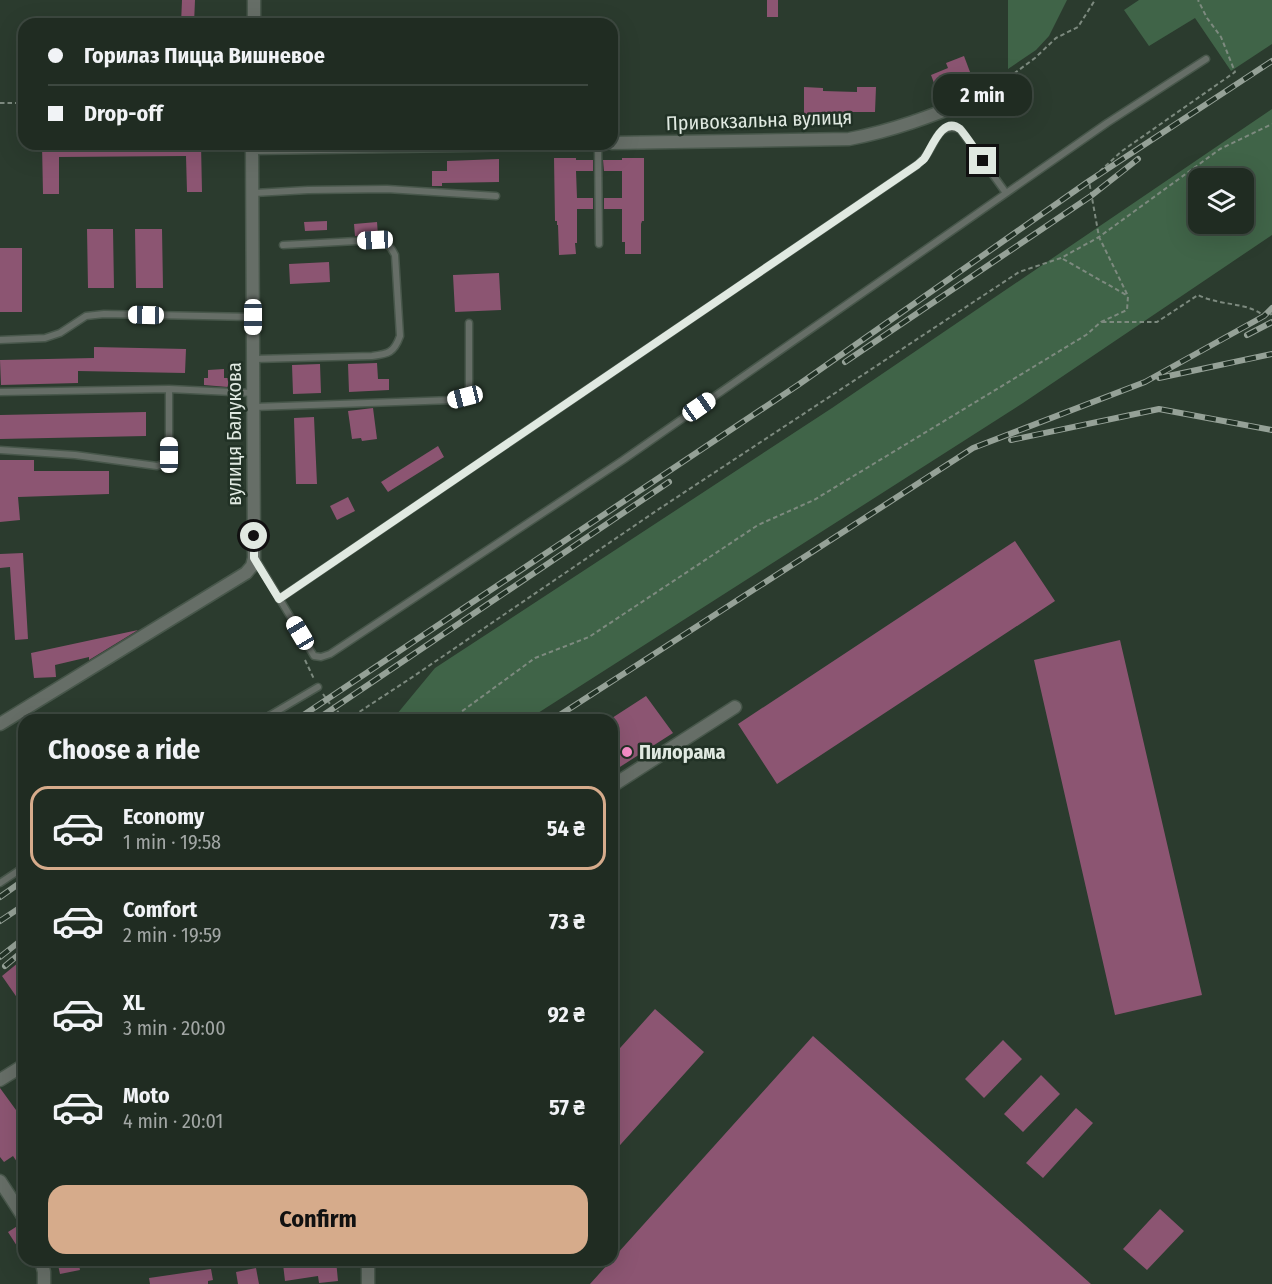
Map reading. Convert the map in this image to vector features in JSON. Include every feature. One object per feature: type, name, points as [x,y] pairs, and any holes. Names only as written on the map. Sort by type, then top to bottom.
[{"type":"street","points":[[254,0],[254,18]]},
{"type":"street","name":"Привокзальна вулиця","points":[[618,143],[849,139],[876,134],[924,119],[973,99]]},
{"type":"street","name":"вулиця Балукова","points":[[252,150],[254,558]]},
{"type":"street","points":[[0,724],[246,573],[252,566],[254,558]]},
{"type":"street","points":[[618,782],[735,707]]},
{"type":"street","points":[[0,1080],[18,1069]]},
{"type":"street","points":[[0,1182],[18,1209]]},
{"type":"street","points":[[42,1266],[44,1284]]},
{"type":"street","points":[[368,1266],[368,1284]]},
{"type":"lane","points":[[254,558],[314,656],[321,657],[330,654],[623,460],[1107,123],[1206,58]]},
{"type":"lane","points":[[279,599],[917,165],[925,158],[942,130],[951,126],[960,129],[1006,194]]},
{"type":"lane","points":[[598,150],[600,244]]},
{"type":"lane","points":[[252,193],[387,189],[496,196]]},
{"type":"lane","points":[[253,358],[372,356],[385,354],[395,348],[399,336],[395,255],[385,242],[375,240],[283,245]]},
{"type":"lane","points":[[0,340],[45,338],[60,333],[86,316],[104,314],[253,317]]},
{"type":"lane","points":[[254,407],[453,400],[465,397],[469,393],[469,323]]},
{"type":"lane","points":[[0,392],[169,389],[253,393]]},
{"type":"lane","points":[[0,450],[75,454],[157,466],[165,463],[169,455],[169,389]]},
{"type":"lane","points":[[272,714],[318,687]]},
{"type":"lane","points":[[0,883],[18,871]]},
{"type":"path","points":[[973,99],[1008,78],[1035,58],[1056,38],[1078,27],[1096,0]]},
{"type":"path","points":[[458,714],[535,658],[589,638],[758,525],[814,500],[1086,334],[1101,322],[1127,310],[1128,296],[1099,237],[1089,181],[1122,151],[1235,72],[1221,37],[1207,18],[1198,0]]},
{"type":"path","points":[[0,103],[18,103]]},
{"type":"path","points":[[356,714],[1019,272],[1061,258],[1099,237],[1220,149],[1272,124]]},
{"type":"path","points":[[1061,258],[1128,296]]},
{"type":"path","points":[[1101,322],[1157,322],[1197,295],[1260,312],[1264,316],[1272,314]]},
{"type":"green space","points":[[1008,0],[1067,0],[1049,36],[1036,50],[1008,69]]},
{"type":"green space","points":[[1139,0],[1272,0],[1272,44],[1231,71],[1195,18],[1149,46],[1124,10]]},
{"type":"green space","points":[[1272,109],[1272,235],[1023,403],[536,714],[397,714],[435,668],[832,408]]},
{"type":"building","points":[[182,0],[195,0],[194,18],[181,18]]},
{"type":"building","points":[[767,0],[778,0],[778,17],[767,17]]},
{"type":"building","points":[[964,56],[973,80],[937,91],[931,75],[948,68],[946,63]]},
{"type":"building","points":[[804,87],[823,88],[823,91],[857,92],[857,87],[876,87],[875,112],[844,112],[844,124],[830,124],[830,115],[804,115]]},
{"type":"building","points":[[42,150],[201,150],[202,192],[187,192],[186,156],[59,157],[59,194],[43,194]]},
{"type":"building","points":[[554,158],[593,160],[593,171],[576,171],[577,198],[593,198],[593,209],[577,209],[576,254],[559,255],[558,225],[555,221]]},
{"type":"building","points":[[622,158],[644,158],[644,221],[641,224],[641,254],[625,254],[625,242],[622,242],[622,209],[604,209],[604,198],[622,198],[622,171],[604,171],[603,160],[622,160]]},
{"type":"building","points":[[499,159],[499,182],[442,183],[442,186],[432,186],[432,171],[447,171],[447,161]]},
{"type":"building","points":[[327,221],[327,230],[305,231],[304,222]]},
{"type":"building","points":[[377,222],[378,235],[355,236],[354,224]]},
{"type":"building","points":[[87,229],[113,229],[114,288],[88,288]]},
{"type":"building","points":[[135,229],[162,229],[163,288],[136,288]]},
{"type":"building","points":[[0,248],[22,248],[22,312],[0,312]]},
{"type":"building","points":[[329,262],[330,282],[290,284],[289,264]]},
{"type":"building","points":[[499,273],[501,310],[455,312],[453,275]]},
{"type":"building","points":[[94,347],[186,349],[185,373],[78,371],[78,383],[1,385],[0,360],[94,358]]},
{"type":"building","points":[[377,363],[378,379],[389,379],[389,390],[349,392],[348,364]]},
{"type":"building","points":[[320,364],[321,393],[293,394],[292,365]]},
{"type":"building","points":[[224,369],[224,378],[228,378],[228,387],[204,385],[204,378],[208,378],[208,370]]},
{"type":"building","points":[[373,408],[377,439],[362,441],[361,438],[352,439],[348,411]]},
{"type":"building","points":[[146,412],[146,436],[0,439],[0,415]]},
{"type":"building","points":[[314,417],[317,484],[296,484],[294,418]]},
{"type":"building","points":[[438,446],[444,457],[388,492],[381,482]]},
{"type":"building","points":[[0,460],[34,460],[34,471],[109,471],[109,494],[18,497],[20,520],[0,522]]},
{"type":"building","points":[[348,497],[355,511],[337,520],[330,506]]},
{"type":"building","points":[[1015,541],[1055,601],[777,784],[738,724]]},
{"type":"building","points":[[23,553],[28,639],[15,640],[10,567],[0,568],[0,554]]},
{"type":"building","points":[[138,630],[89,660],[89,657],[55,665],[56,677],[34,678],[31,653]]},
{"type":"building","points":[[1120,640],[1202,995],[1115,1015],[1034,660]]},
{"type":"building","name":"Пилорама","points":[[646,696],[673,733],[618,768],[618,714]]},
{"type":"building","points":[[18,963],[18,999],[2,976]]},
{"type":"building","points":[[655,1009],[704,1052],[618,1147],[618,1050]]},
{"type":"building","points":[[813,1036],[1091,1284],[590,1284],[606,1266],[618,1266],[618,1253]]},
{"type":"building","points":[[1003,1040],[1022,1059],[984,1098],[965,1079]]},
{"type":"building","points":[[1041,1075],[1060,1094],[1023,1132],[1004,1114]]},
{"type":"building","points":[[0,1088],[18,1113],[18,1163],[13,1156],[4,1162],[0,1157]]},
{"type":"building","points":[[1076,1108],[1093,1123],[1043,1178],[1026,1163]]},
{"type":"building","points":[[1160,1209],[1184,1231],[1147,1270],[1123,1249]]},
{"type":"building","points":[[18,1226],[18,1248],[8,1232]]},
{"type":"building","points":[[58,1266],[79,1266],[80,1270],[60,1274]]},
{"type":"building","points":[[283,1266],[337,1266],[338,1281],[319,1283],[318,1276],[285,1281]]},
{"type":"building","points":[[256,1268],[259,1284],[238,1284],[236,1272]]},
{"type":"building","points":[[211,1269],[213,1280],[208,1281],[208,1284],[150,1284],[149,1278]]},
{"type":"railway","points":[[305,714],[798,385],[1089,181],[1272,61]]},
{"type":"railway","points":[[845,362],[1091,196],[1138,159]]},
{"type":"railway","points":[[561,714],[973,448],[1145,382],[1264,316],[1272,308]]},
{"type":"railway","points":[[1247,335],[1272,322]]},
{"type":"railway","points":[[1159,378],[1272,354]]},
{"type":"railway","points":[[1011,440],[1159,409],[1272,430]]},
{"type":"railway","points":[[325,714],[669,482]]},
{"type":"railway","points":[[0,897],[18,884]]},
{"type":"railway","points":[[0,921],[18,909]]},
{"type":"railway","points":[[0,957],[18,943]]},
{"type":"railway","points":[[5,966],[18,955]]},
{"type":"place","name":"Пилорама","points":[[627,752]]},
{"type":"route","points":[[254,536],[254,558],[279,599],[917,165],[925,158],[942,130],[951,126],[960,129],[983,161]]}]
